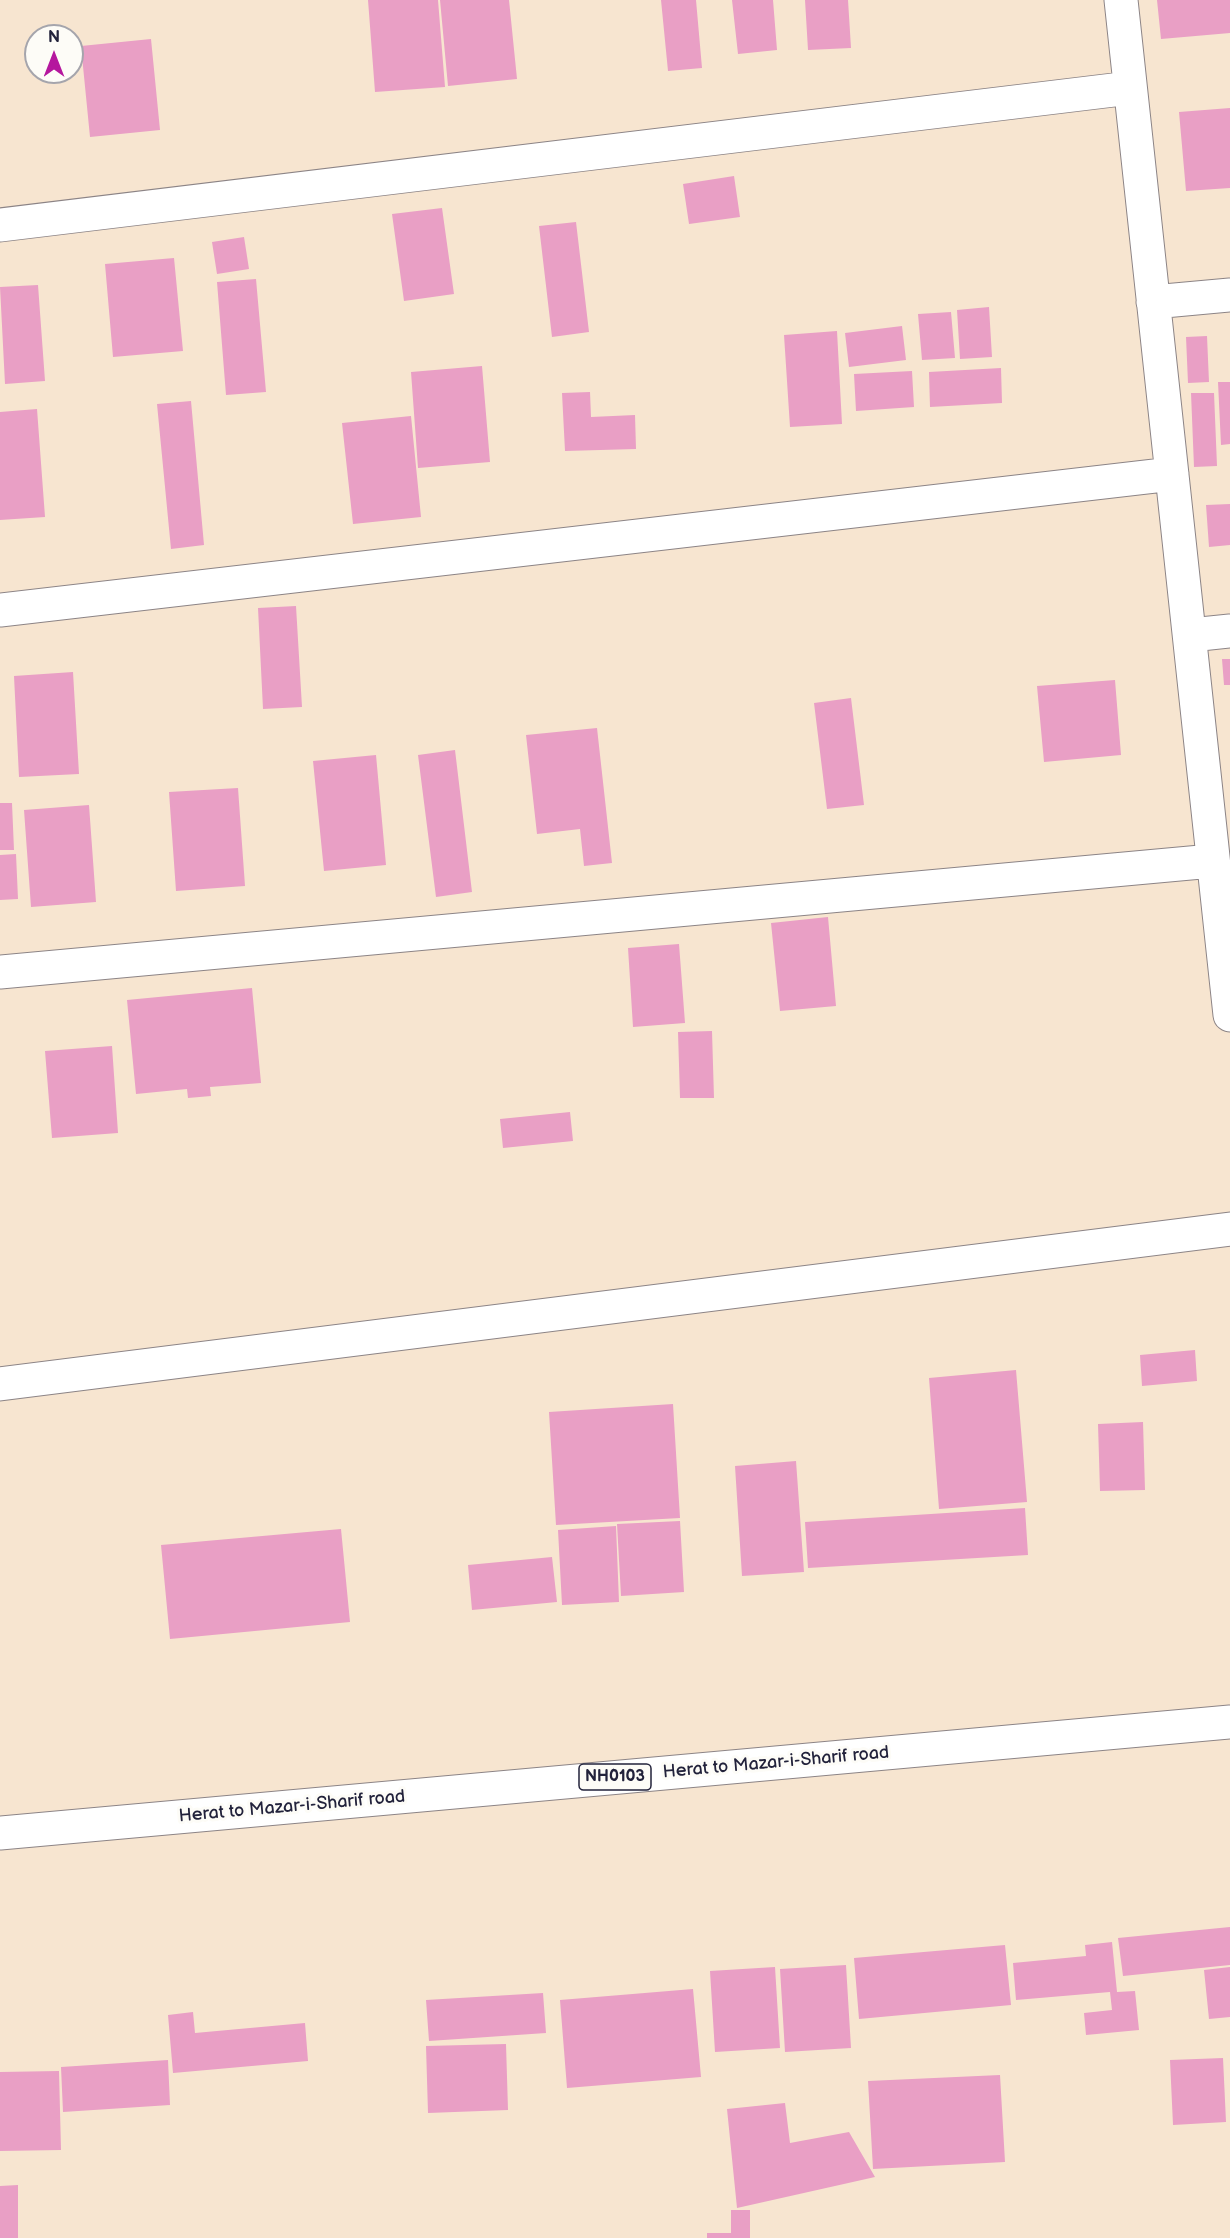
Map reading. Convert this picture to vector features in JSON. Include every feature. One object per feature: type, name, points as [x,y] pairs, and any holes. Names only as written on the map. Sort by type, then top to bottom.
[{"type":"main road","points":[[1121,0],[1152,302],[1191,635],[1212,861],[1228,974],[1230,1015]]},
{"type":"main road","points":[[0,225],[1130,88]]},
{"type":"main road","points":[[1152,302],[1230,295]]},
{"type":"main road","points":[[0,610],[1172,474]]},
{"type":"main road","points":[[1191,635],[1230,631]]},
{"type":"main road","points":[[0,972],[1212,861]]},
{"type":"main road","points":[[0,1384],[1230,1230]]},
{"type":"main road","name":"Herat to Mazar-i-Sharif road","points":[[0,1833],[1230,1722]]},
{"type":"building","points":[[368,0],[438,0],[445,87],[375,92]]},
{"type":"building","points":[[440,0],[509,0],[517,79],[448,86]]},
{"type":"building","points":[[661,0],[696,0],[702,68],[668,71]]},
{"type":"building","points":[[732,0],[773,0],[777,50],[738,54]]},
{"type":"building","points":[[805,0],[848,0],[851,48],[808,50]]},
{"type":"building","points":[[1157,0],[1230,0],[1230,33],[1161,39]]},
{"type":"building","points":[[151,39],[160,130],[90,137],[84,76],[84,46]]},
{"type":"building","points":[[1230,108],[1230,188],[1186,191],[1179,112]]},
{"type":"building","points":[[734,176],[740,217],[689,224],[683,184]]},
{"type":"building","points":[[442,208],[454,294],[404,301],[392,214]]},
{"type":"building","points":[[576,222],[589,332],[552,337],[539,226]]},
{"type":"building","points":[[244,237],[249,269],[217,274],[212,242]]},
{"type":"building","points":[[174,258],[183,351],[113,357],[105,264]]},
{"type":"building","points":[[256,279],[266,392],[226,395],[217,282]]},
{"type":"building","points":[[38,285],[45,381],[5,384],[0,287]]},
{"type":"building","points":[[989,307],[992,357],[960,359],[957,310]]},
{"type":"building","points":[[951,312],[955,358],[922,360],[918,314]]},
{"type":"building","points":[[902,326],[906,360],[849,367],[845,333]]},
{"type":"building","points":[[837,331],[842,424],[790,427],[784,335]]},
{"type":"building","points":[[1207,336],[1209,382],[1188,383],[1186,337]]},
{"type":"building","points":[[482,366],[490,462],[418,468],[411,372]]},
{"type":"building","points":[[1001,368],[1002,403],[930,407],[929,372]]},
{"type":"building","points":[[912,371],[914,407],[856,411],[854,374]]},
{"type":"building","points":[[1218,382],[1230,382],[1230,444],[1221,445]]},
{"type":"building","points":[[590,392],[591,417],[635,415],[636,449],[565,451],[562,393]]},
{"type":"building","points":[[1191,393],[1214,393],[1217,466],[1194,467]]},
{"type":"building","points":[[191,401],[204,545],[171,549],[157,404]]},
{"type":"building","points":[[37,409],[45,517],[0,520],[0,412]]},
{"type":"building","points":[[411,416],[421,517],[353,524],[342,423]]},
{"type":"building","points":[[1230,504],[1230,545],[1209,547],[1206,505]]},
{"type":"building","points":[[296,606],[302,707],[263,709],[258,608]]},
{"type":"building","points":[[1222,659],[1230,659],[1230,685],[1224,685]]},
{"type":"building","points":[[73,672],[79,774],[19,777],[14,676]]},
{"type":"building","points":[[1115,680],[1121,755],[1044,762],[1037,686]]},
{"type":"building","points":[[851,698],[864,805],[827,809],[814,703]]},
{"type":"building","points":[[597,728],[612,863],[584,866],[580,829],[537,834],[526,735]]},
{"type":"building","points":[[455,750],[472,892],[436,897],[418,755]]},
{"type":"building","points":[[376,755],[386,865],[324,871],[313,761]]},
{"type":"building","points":[[238,788],[245,886],[176,891],[169,792]]},
{"type":"building","points":[[0,803],[12,803],[14,850],[0,850]]},
{"type":"building","points":[[89,805],[96,902],[31,907],[24,810]]},
{"type":"building","points":[[16,854],[18,899],[0,900],[0,855]]},
{"type":"building","points":[[828,917],[836,1006],[780,1011],[771,923]]},
{"type":"building","points":[[679,944],[685,1023],[633,1027],[628,948]]},
{"type":"building","points":[[252,988],[261,1083],[210,1087],[211,1096],[188,1098],[187,1089],[136,1094],[127,1000]]},
{"type":"building","points":[[712,1031],[714,1098],[680,1098],[678,1032]]},
{"type":"building","points":[[112,1046],[118,1133],[52,1138],[45,1051]]},
{"type":"building","points":[[570,1112],[573,1141],[503,1148],[500,1119]]},
{"type":"building","points":[[1195,1350],[1197,1381],[1142,1386],[1140,1355]]},
{"type":"building","points":[[1016,1370],[1027,1502],[939,1509],[929,1378]]},
{"type":"building","points":[[673,1404],[680,1518],[556,1525],[549,1412]]},
{"type":"building","points":[[1143,1422],[1145,1490],[1100,1491],[1098,1424]]},
{"type":"building","points":[[796,1461],[804,1572],[742,1576],[735,1466]]},
{"type":"building","points":[[1025,1508],[1028,1555],[808,1568],[805,1522]]},
{"type":"building","points":[[680,1521],[684,1592],[621,1596],[617,1524]]},
{"type":"building","points":[[616,1526],[619,1602],[562,1605],[558,1530]]},
{"type":"building","points":[[341,1529],[350,1622],[170,1639],[161,1545]]},
{"type":"building","points":[[552,1557],[557,1602],[472,1610],[468,1565]]},
{"type":"building","points":[[1230,1927],[1230,1965],[1123,1976],[1118,1938]]},
{"type":"building","points":[[1112,1942],[1117,1992],[1135,1991],[1139,2030],[1086,2035],[1084,2013],[1112,2010],[1110,1992],[1016,2000],[1013,1963],[1086,1956],[1085,1945]]},
{"type":"building","points":[[1005,1945],[1011,2005],[859,2019],[854,1958]]},
{"type":"building","points":[[846,1965],[851,2048],[785,2052],[780,1969]]},
{"type":"building","points":[[775,1967],[780,2048],[715,2052],[710,1971]]},
{"type":"building","points":[[1230,1967],[1230,2017],[1209,2019],[1204,1970]]},
{"type":"building","points":[[693,1989],[701,2077],[567,2088],[560,2000]]},
{"type":"building","points":[[543,1993],[546,2033],[429,2041],[426,2000]]},
{"type":"building","points":[[193,2012],[195,2033],[305,2023],[308,2061],[173,2073],[168,2015]]},
{"type":"building","points":[[506,2044],[508,2110],[428,2113],[426,2046]]},
{"type":"building","points":[[1223,2058],[1226,2122],[1173,2125],[1170,2060]]},
{"type":"building","points":[[168,2060],[170,2105],[63,2112],[61,2067]]},
{"type":"building","points":[[59,2071],[61,2150],[0,2151],[0,2072]]},
{"type":"building","points":[[1000,2075],[1005,2162],[873,2169],[868,2081]]},
{"type":"building","points":[[785,2103],[790,2143],[849,2132],[875,2177],[737,2208],[727,2109]]},
{"type":"building","points":[[18,2185],[18,2238],[0,2238],[0,2186]]},
{"type":"building","points":[[731,2210],[750,2210],[750,2238],[707,2238],[707,2233],[731,2233]]}]
